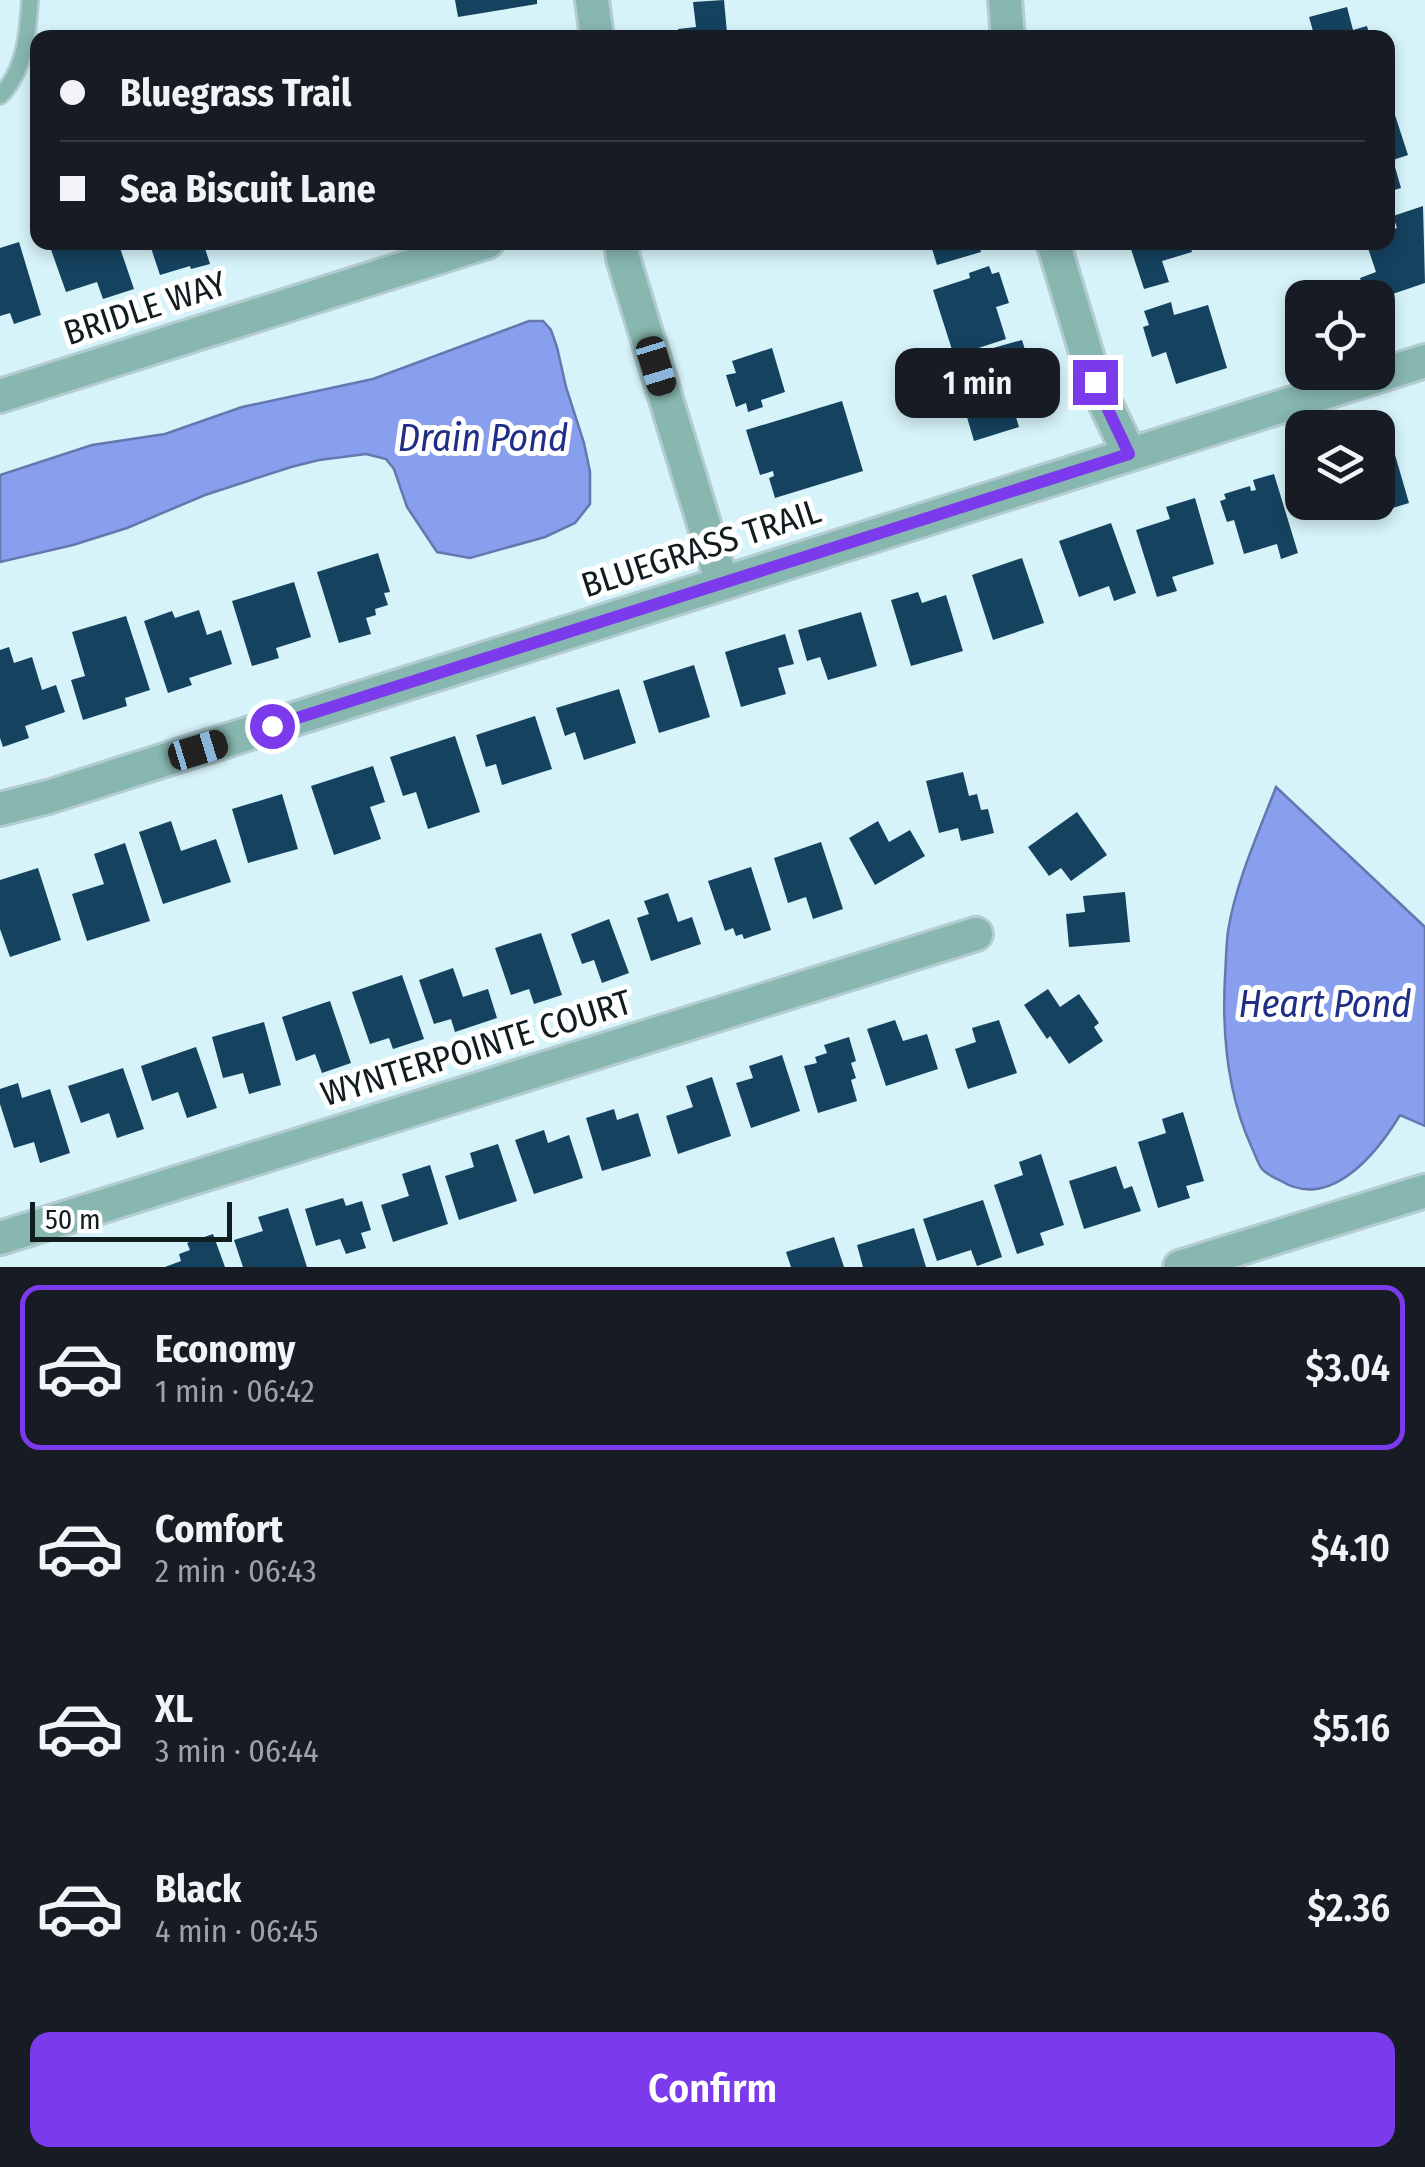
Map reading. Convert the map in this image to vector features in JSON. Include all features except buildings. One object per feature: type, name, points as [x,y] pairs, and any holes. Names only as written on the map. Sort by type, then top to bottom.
[{"type":"street","points":[[592,0],[595,30]]},
{"type":"street","points":[[1004,0],[1007,30]]},
{"type":"street","name":"BRIDLE WAY","points":[[0,396],[461,250]]},
{"type":"street","points":[[622,250],[722,583]]},
{"type":"street","points":[[1055,250],[1095,382],[1129,454]]},
{"type":"street","name":"BLUEGRASS TRAIL","points":[[0,809],[48,798],[1425,360]]},
{"type":"street","name":"WYNTERPOINTE COURT","points":[[0,1238],[976,934]]},
{"type":"street","points":[[1180,1267],[1425,1191]]},
{"type":"lane","points":[[0,96],[9,87],[22,57],[30,0]]},
{"type":"water","name":"Drain Pond","points":[[529,321],[543,321],[551,330],[590,472],[590,504],[575,523],[545,537],[470,558],[437,552],[407,507],[394,469],[386,459],[366,454],[291,467],[205,495],[127,528],[0,562],[0,475],[92,445],[165,434],[242,407],[373,379]]},
{"type":"water","name":"Heart Pond","points":[[1276,787],[1425,927],[1425,1126],[1400,1115],[1379,1146],[1351,1174],[1317,1189],[1300,1188],[1271,1176],[1261,1167],[1237,1107],[1226,1042],[1228,931],[1242,876]]},
{"type":"route","points":[[272,726],[1129,454],[1095,382]]}]
